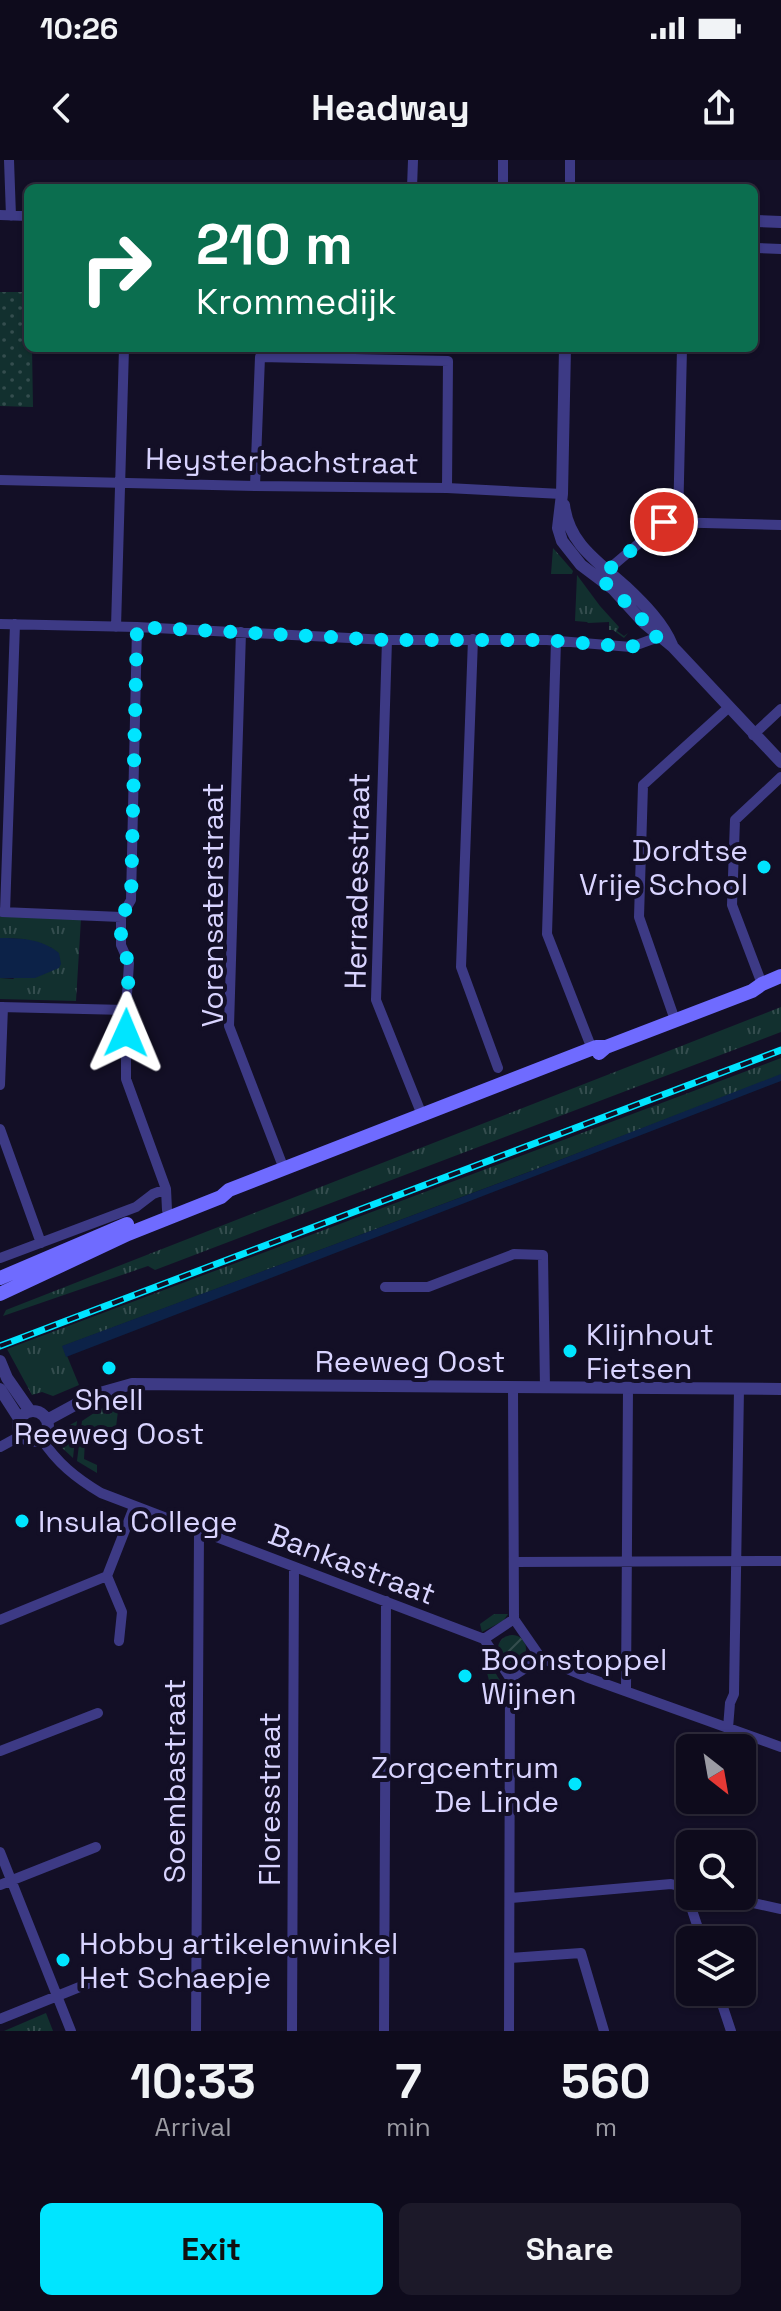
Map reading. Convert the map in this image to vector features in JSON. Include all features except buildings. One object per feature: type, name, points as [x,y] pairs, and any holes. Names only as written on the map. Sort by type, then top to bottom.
[{"type":"main road","points":[[0,1294],[168,1213],[221,1197],[229,1190],[486,1091],[506,1090],[598,1053],[599,1048],[781,976]]},
{"type":"main road","points":[[757,988],[760,992],[781,985]]},
{"type":"main road","points":[[0,1278],[149,1215],[168,1213]]},
{"type":"street","points":[[5,216],[9,160]]},
{"type":"street","points":[[412,184],[413,160]]},
{"type":"street","points":[[503,160],[503,184]]},
{"type":"street","points":[[570,160],[570,184]]},
{"type":"street","points":[[758,221],[781,222]]},
{"type":"street","points":[[758,248],[781,249]]},
{"type":"street","points":[[116,627],[124,352]]},
{"type":"street","points":[[565,352],[562,494],[573,534],[613,589],[662,633],[781,762]]},
{"type":"street","points":[[678,523],[682,352]]},
{"type":"street","points":[[255,486],[260,357],[385,354],[448,361],[447,488]]},
{"type":"street","name":"Heysterbachstraat","points":[[0,480],[447,488],[562,494]]},
{"type":"street","points":[[602,574],[664,522],[781,525]]},
{"type":"street","points":[[0,624],[137,627],[387,640],[556,641],[631,647],[662,633]]},
{"type":"street","points":[[15,624],[3,912],[121,917]]},
{"type":"street","points":[[137,627],[131,900],[121,917],[121,945],[129,963],[126,1079],[166,1189],[168,1213]]},
{"type":"street","name":"Vorensaterstraat","points":[[241,632],[229,1026],[284,1169]]},
{"type":"street","points":[[473,639],[461,967],[498,1068]]},
{"type":"street","name":"Herradesstraat","points":[[387,640],[376,1000],[422,1115]]},
{"type":"street","points":[[556,641],[547,934],[599,1048]]},
{"type":"street","points":[[675,1020],[639,917],[643,785],[728,708]]},
{"type":"street","points":[[753,735],[781,709]]},
{"type":"street","points":[[757,988],[732,905],[735,820],[781,777]]},
{"type":"street","points":[[0,1085],[2,1007],[126,1010]]},
{"type":"street","points":[[0,1129],[41,1243]]},
{"type":"street","points":[[0,1258],[136,1207],[153,1194],[166,1189]]},
{"type":"street","points":[[385,1287],[428,1287],[514,1254],[543,1255],[545,1388]]},
{"type":"street","points":[[0,1361],[25,1416]]},
{"type":"street","name":"Reeweg Oost","points":[[47,1420],[93,1395],[132,1384],[781,1389]]},
{"type":"street","points":[[513,1388],[514,1619],[541,1658],[781,1747]]},
{"type":"street","points":[[626,1691],[628,1388]]},
{"type":"street","points":[[0,1389],[25,1416]]},
{"type":"street","points":[[728,1728],[734,1694],[739,1389]]},
{"type":"street","points":[[42,1414],[47,1420],[47,1432],[33,1441],[22,1435],[18,1428],[25,1416],[42,1414]]},
{"type":"street","points":[[0,1447],[22,1435]]},
{"type":"street","name":"Bankastraat","points":[[41,1438],[73,1476],[101,1493],[484,1639]]},
{"type":"street","points":[[119,1641],[122,1612],[107,1576],[134,1507]]},
{"type":"street","name":"Soembastraat","points":[[196,2031],[199,1532]]},
{"type":"street","points":[[514,1562],[781,1561]]},
{"type":"street","name":"Floresstraat","points":[[292,2031],[294,1567]]},
{"type":"street","points":[[0,1620],[107,1576]]},
{"type":"street","points":[[384,2031],[386,1601]]},
{"type":"street","points":[[509,2031],[510,1678],[484,1639],[514,1619]]},
{"type":"street","points":[[510,1678],[541,1658]]},
{"type":"street","points":[[0,1751],[98,1713]]},
{"type":"street","points":[[0,1885],[96,1847]]},
{"type":"street","points":[[0,1852],[71,2031]]},
{"type":"street","points":[[511,1898],[676,1885]]},
{"type":"street","points":[[756,1904],[781,1909]]},
{"type":"street","points":[[510,1958],[581,1953],[604,2031]]},
{"type":"street","points":[[0,2019],[97,1980]]},
{"type":"street","points":[[723,2006],[731,2031]]},
{"type":"green space","points":[[0,292],[24,292],[24,352],[32,352],[33,407],[0,406]]},
{"type":"green space","points":[[553,548],[573,571],[572,574],[551,574]]},
{"type":"green space","points":[[577,575],[619,627],[617,631],[624,636],[628,633],[624,638],[609,630],[609,622],[575,621]]},
{"type":"green space","points":[[0,916],[81,919],[76,1001],[0,999],[0,978],[13,979],[52,948],[23,939],[0,938]]},
{"type":"green space","points":[[781,1007],[781,1032],[155,1270],[148,1266],[3,1316],[6,1310]]},
{"type":"green space","points":[[781,1058],[781,1075],[63,1346],[79,1385],[53,1396],[42,1392],[32,1395],[7,1349]]},
{"type":"green space","points":[[119,1403],[116,1427],[101,1427],[102,1441],[85,1440],[84,1459],[97,1465],[97,1473],[77,1461],[82,1421],[100,1409]]},
{"type":"green space","points":[[77,1421],[73,1458],[59,1445],[63,1429]]},
{"type":"green space","points":[[494,1614],[508,1614],[503,1621],[482,1632],[480,1624]]},
{"type":"green space","points":[[512,1635],[522,1639],[526,1649],[522,1659],[512,1663],[502,1659],[498,1649],[502,1639]]},
{"type":"green space","points":[[487,1659],[505,1689],[492,1692],[484,1661]]},
{"type":"green space","points":[[46,2013],[53,2031],[4,2031]]},
{"type":"water","points":[[0,938],[23,939],[46,945],[59,953],[61,964],[59,968],[35,978],[0,978]]},
{"type":"water","points":[[781,1074],[781,1081],[66,1357],[62,1346]]},
{"type":"railway","points":[[0,1346],[781,1050]]},
{"type":"place","name":"Dordtse Vrije School","points":[[764,867]]},
{"type":"place","name":"Klijnhout Fietsen","points":[[570,1351]]},
{"type":"place","name":"Shell Reeweg Oost","points":[[109,1368]]},
{"type":"place","name":"Insula College","points":[[22,1521]]},
{"type":"place","name":"Boonstoppel Wijnen","points":[[465,1676]]},
{"type":"place","name":"Zorgcentrum De Linde","points":[[575,1784]]},
{"type":"place","name":"Hobby artikelenwinkel Het Schaepje","points":[[63,1960]]},
{"type":"route","points":[[126,1033],[129,963],[121,945],[121,917],[131,900],[137,627],[387,640],[547,640],[631,647],[658,636],[599,578],[664,522]]}]
